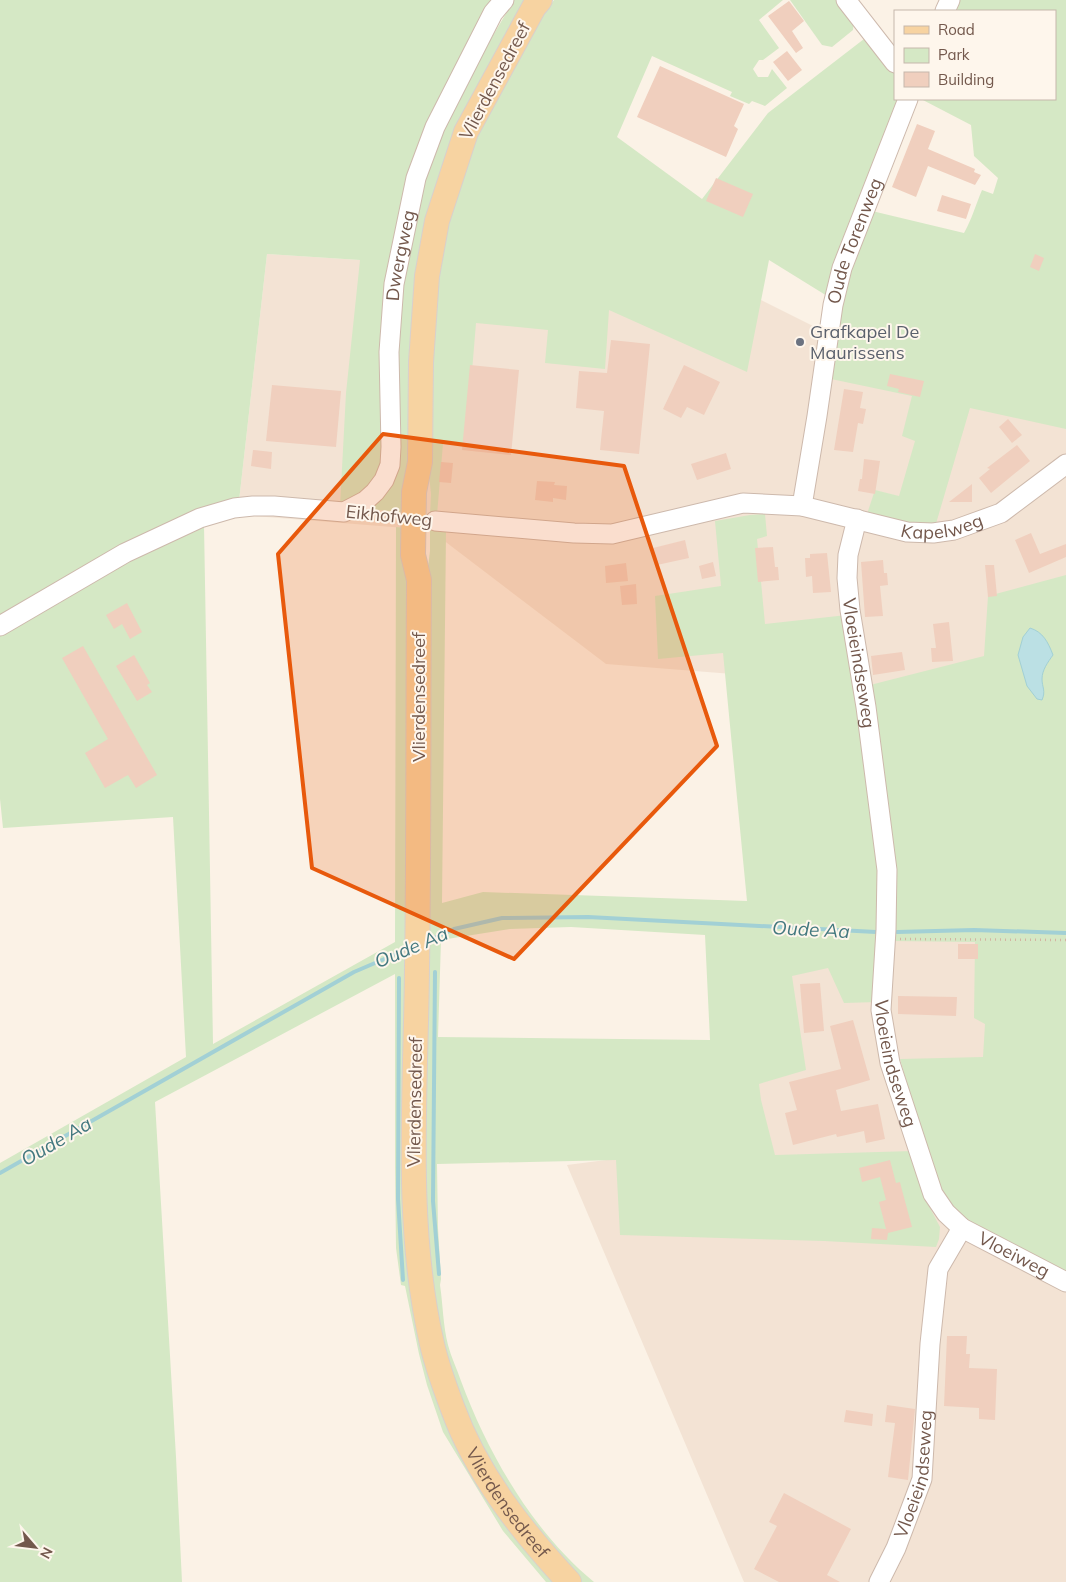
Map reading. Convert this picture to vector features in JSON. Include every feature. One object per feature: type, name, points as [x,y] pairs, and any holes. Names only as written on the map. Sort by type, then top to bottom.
[{"type":"main road","name":"Vlierdensedreef","points":[[540,0],[534,7],[466,132],[437,221],[427,276],[421,362],[420,462],[414,492],[424,520],[413,555],[419,580],[418,920],[414,1196],[422,1290],[433,1346],[453,1410],[470,1449],[501,1500],[541,1551],[569,1582]]},
{"type":"main road","name":"Vlierdensedreef","points":[[419,580],[426,554],[427,492],[420,462]]},
{"type":"street","name":"Dwergweg","points":[[344,512],[365,501],[375,492],[384,480],[390,465],[390,352],[394,284],[416,178],[435,127],[493,13],[504,0]]},
{"type":"street","points":[[846,0],[894,62]]},
{"type":"street","name":"Oude Torenweg","points":[[802,506],[819,407],[833,305],[842,268],[908,100]]},
{"type":"street","name":"Kapelweg","points":[[802,506],[908,532],[933,533],[954,530],[1001,513],[1066,464]]},
{"type":"street","name":"Eikhofweg","points":[[424,520],[574,533],[612,534],[743,503],[802,506]]},
{"type":"street","name":"Eikhofweg","points":[[0,626],[124,552],[200,518],[234,508],[260,506],[344,512]]},
{"type":"street","name":"Vloeieindseweg","points":[[857,519],[848,555],[847,578],[888,870],[881,1010],[890,1064],[933,1194],[946,1213],[962,1228],[938,1269],[930,1344],[922,1479],[896,1548],[879,1582]]},
{"type":"street","name":"Vloeiweg","points":[[962,1228],[1066,1282]]},
{"type":"path","name":"Eikhofweg","points":[[370,514],[424,520]]},
{"type":"path","points":[[886,940],[957,938],[1066,940]]},
{"type":"highlighted area","points":[[383,434],[624,466],[717,746],[514,959],[312,868],[278,554]]},
{"type":"shaded area","points":[[617,228],[849,344],[1066,407],[1066,648],[870,685],[606,664],[430,530],[241,515],[239,501],[267,254],[360,260]]},
{"type":"shaded area","points":[[767,930],[986,938],[1019,1064],[896,1061],[980,1230],[1066,1223],[1066,1582],[744,1582],[567,1165],[754,1141]]},
{"type":"green space","points":[[0,0],[499,0],[406,194],[384,453],[373,485],[340,506],[346,393],[360,260],[267,254],[239,501],[0,618]]},
{"type":"green space","points":[[514,0],[536,0],[444,179],[409,513],[358,508],[378,493],[410,234],[430,162],[479,59]]},
{"type":"green space","points":[[554,0],[783,0],[759,20],[779,48],[763,60],[759,60],[753,69],[758,77],[768,77],[772,69],[787,88],[765,106],[752,101],[749,104],[730,96],[732,92],[652,56],[617,137],[702,199],[768,113],[864,39],[871,40],[894,70],[894,100],[902,100],[832,299],[769,260],[747,372],[609,310],[605,369],[545,363],[548,330],[476,323],[466,444],[443,444],[437,515],[430,515],[431,494],[428,466],[432,311],[447,223],[470,150],[505,75]]},
{"type":"green space","points":[[790,0],[839,0],[854,19],[853,30],[832,47],[822,45]]},
{"type":"green space","points":[[957,0],[1066,0],[1066,429],[970,408],[935,527],[866,517],[875,490],[899,496],[915,441],[902,436],[912,396],[831,379],[847,274],[872,211],[964,233],[982,190],[993,194],[998,178],[974,156],[971,125],[923,100],[1056,100],[1056,10],[952,10]]},
{"type":"green space","points":[[765,514],[767,536],[757,539],[765,624],[847,615],[880,873],[878,1002],[844,1003],[828,968],[792,976],[806,1070],[759,1084],[761,1100],[775,1155],[913,1151],[930,1208],[940,1227],[939,1239],[936,1247],[824,1241],[620,1235],[616,1160],[437,1164],[440,1285],[445,1330],[451,1354],[472,1409],[515,1490],[551,1540],[594,1582],[580,1582],[515,1509],[450,1384],[424,1234],[427,575],[430,530],[446,532],[442,903],[483,892],[747,901],[723,653],[658,659],[655,596],[721,586],[715,521]],"holes":[[[571,927],[705,935],[710,1040],[438,1037],[441,940],[510,929]]]},
{"type":"green space","points":[[204,525],[213,1044],[395,942],[396,527],[409,528],[424,1347],[559,1582],[546,1582],[503,1531],[443,1432],[427,1385],[405,1286],[401,1285],[396,1248],[395,974],[155,1102],[182,1582],[0,1582],[0,1163],[186,1057],[173,817],[3,828],[0,799],[0,634],[112,569]]},
{"type":"green space","points":[[1066,575],[1066,1275],[956,1214],[940,1195],[900,1059],[983,1057],[985,1024],[974,1018],[975,942],[890,941],[870,685],[984,656],[988,596]]},
{"type":"water","points":[[1030,628],[1044,638],[1053,655],[1043,672],[1044,694],[1042,700],[1037,699],[1027,686],[1018,655],[1023,637]]},
{"type":"building","points":[[789,1],[804,21],[792,31],[803,48],[796,53],[768,16]]},
{"type":"building","points":[[787,51],[802,70],[788,81],[773,62]]},
{"type":"building","points":[[660,66],[744,104],[734,126],[738,129],[726,157],[637,117]]},
{"type":"building","points":[[917,124],[935,131],[928,149],[975,169],[974,172],[981,175],[975,185],[928,166],[916,197],[892,187]]},
{"type":"building","points":[[716,178],[753,194],[743,217],[706,201]]},
{"type":"building","points":[[942,195],[971,204],[966,219],[937,211]]},
{"type":"building","points":[[1035,254],[1044,258],[1039,271],[1030,267]]},
{"type":"building","points":[[611,340],[650,344],[639,454],[600,450],[604,411],[576,408],[579,371],[607,373]]},
{"type":"building","points":[[470,365],[519,370],[511,455],[462,450]]},
{"type":"building","points":[[684,365],[720,382],[704,415],[687,407],[681,418],[663,409]]},
{"type":"building","points":[[890,374],[924,381],[920,397],[898,392],[899,389],[887,386]]},
{"type":"building","points":[[272,385],[341,391],[336,447],[266,441]]},
{"type":"building","points":[[844,389],[863,392],[860,408],[866,409],[863,424],[858,423],[853,452],[834,450]]},
{"type":"building","points":[[1008,419],[1022,435],[1012,443],[999,427]]},
{"type":"building","points":[[1017,445],[1030,461],[991,493],[979,478],[990,469],[987,468]]},
{"type":"building","points":[[253,450],[272,452],[271,469],[251,466]]},
{"type":"building","points":[[726,453],[731,469],[697,480],[691,464]]},
{"type":"building","points":[[864,459],[880,461],[875,494],[858,491],[860,479],[862,479]]},
{"type":"building","points":[[441,462],[453,463],[451,483],[439,482]]},
{"type":"building","points":[[537,481],[555,482],[554,485],[567,486],[566,500],[553,498],[553,502],[535,500]]},
{"type":"building","points":[[972,484],[972,502],[949,502]]},
{"type":"building","points":[[1031,533],[1040,554],[1066,544],[1066,557],[1029,573],[1015,540]]},
{"type":"building","points":[[685,540],[689,558],[657,565],[653,548]]},
{"type":"building","points":[[773,547],[775,567],[778,567],[779,580],[758,582],[755,548]]},
{"type":"building","points":[[827,553],[831,592],[813,593],[812,576],[806,577],[805,558],[810,558],[810,554]]},
{"type":"building","points":[[883,560],[884,573],[887,573],[888,585],[880,586],[883,616],[865,617],[861,562]]},
{"type":"building","points":[[713,562],[716,576],[702,579],[699,566]]},
{"type":"building","points":[[626,563],[628,581],[606,583],[605,566]]},
{"type":"building","points":[[985,565],[994,565],[997,596],[988,597]]},
{"type":"building","points":[[636,584],[637,604],[622,605],[620,586]]},
{"type":"building","points":[[127,603],[142,632],[130,639],[122,624],[114,629],[106,615]]},
{"type":"building","points":[[949,622],[953,661],[932,662],[931,648],[936,648],[933,624]]},
{"type":"building","points":[[83,646],[157,775],[136,788],[128,775],[105,788],[85,753],[108,739],[62,658]]},
{"type":"building","points":[[902,652],[905,670],[873,675],[871,656]]},
{"type":"building","points":[[134,655],[150,683],[147,685],[152,692],[137,701],[116,666]]},
{"type":"building","points":[[958,944],[978,944],[978,959],[958,959]]},
{"type":"building","points":[[820,983],[824,1031],[804,1033],[800,984]]},
{"type":"building","points":[[898,996],[957,997],[956,1016],[898,1014]]},
{"type":"building","points":[[853,1020],[870,1080],[836,1090],[841,1111],[878,1104],[885,1139],[866,1143],[864,1131],[837,1137],[836,1134],[793,1145],[785,1113],[797,1110],[789,1082],[841,1069],[830,1026]]},
{"type":"building","points":[[890,1160],[896,1183],[900,1182],[912,1227],[888,1233],[887,1240],[871,1239],[872,1228],[886,1229],[879,1202],[886,1200],[880,1177],[862,1182],[859,1168]]},
{"type":"building","points":[[947,1336],[967,1336],[966,1354],[970,1354],[969,1368],[997,1369],[995,1420],[979,1419],[979,1408],[944,1406]]},
{"type":"building","points":[[887,1405],[915,1409],[908,1480],[888,1477],[895,1423],[885,1422]]},
{"type":"building","points":[[846,1410],[873,1414],[872,1426],[844,1422]]},
{"type":"building","points":[[784,1493],[851,1529],[827,1575],[840,1582],[779,1582],[754,1569],[777,1526],[769,1522]]},
{"type":"waterway","name":"Oude Aa","points":[[425,942],[454,929],[502,918],[588,917],[876,932]]},
{"type":"waterway","name":"Oude Aa","points":[[897,932],[974,930],[1066,933]]},
{"type":"waterway","name":"Oude Aa","points":[[0,1173],[354,972],[410,948]]},
{"type":"waterway","points":[[435,972],[433,1201],[439,1274]]},
{"type":"waterway","points":[[399,978],[398,1199],[403,1280]]},
{"type":"place","name":"Grafkapel De Maurissens","points":[[800,342]]}]
